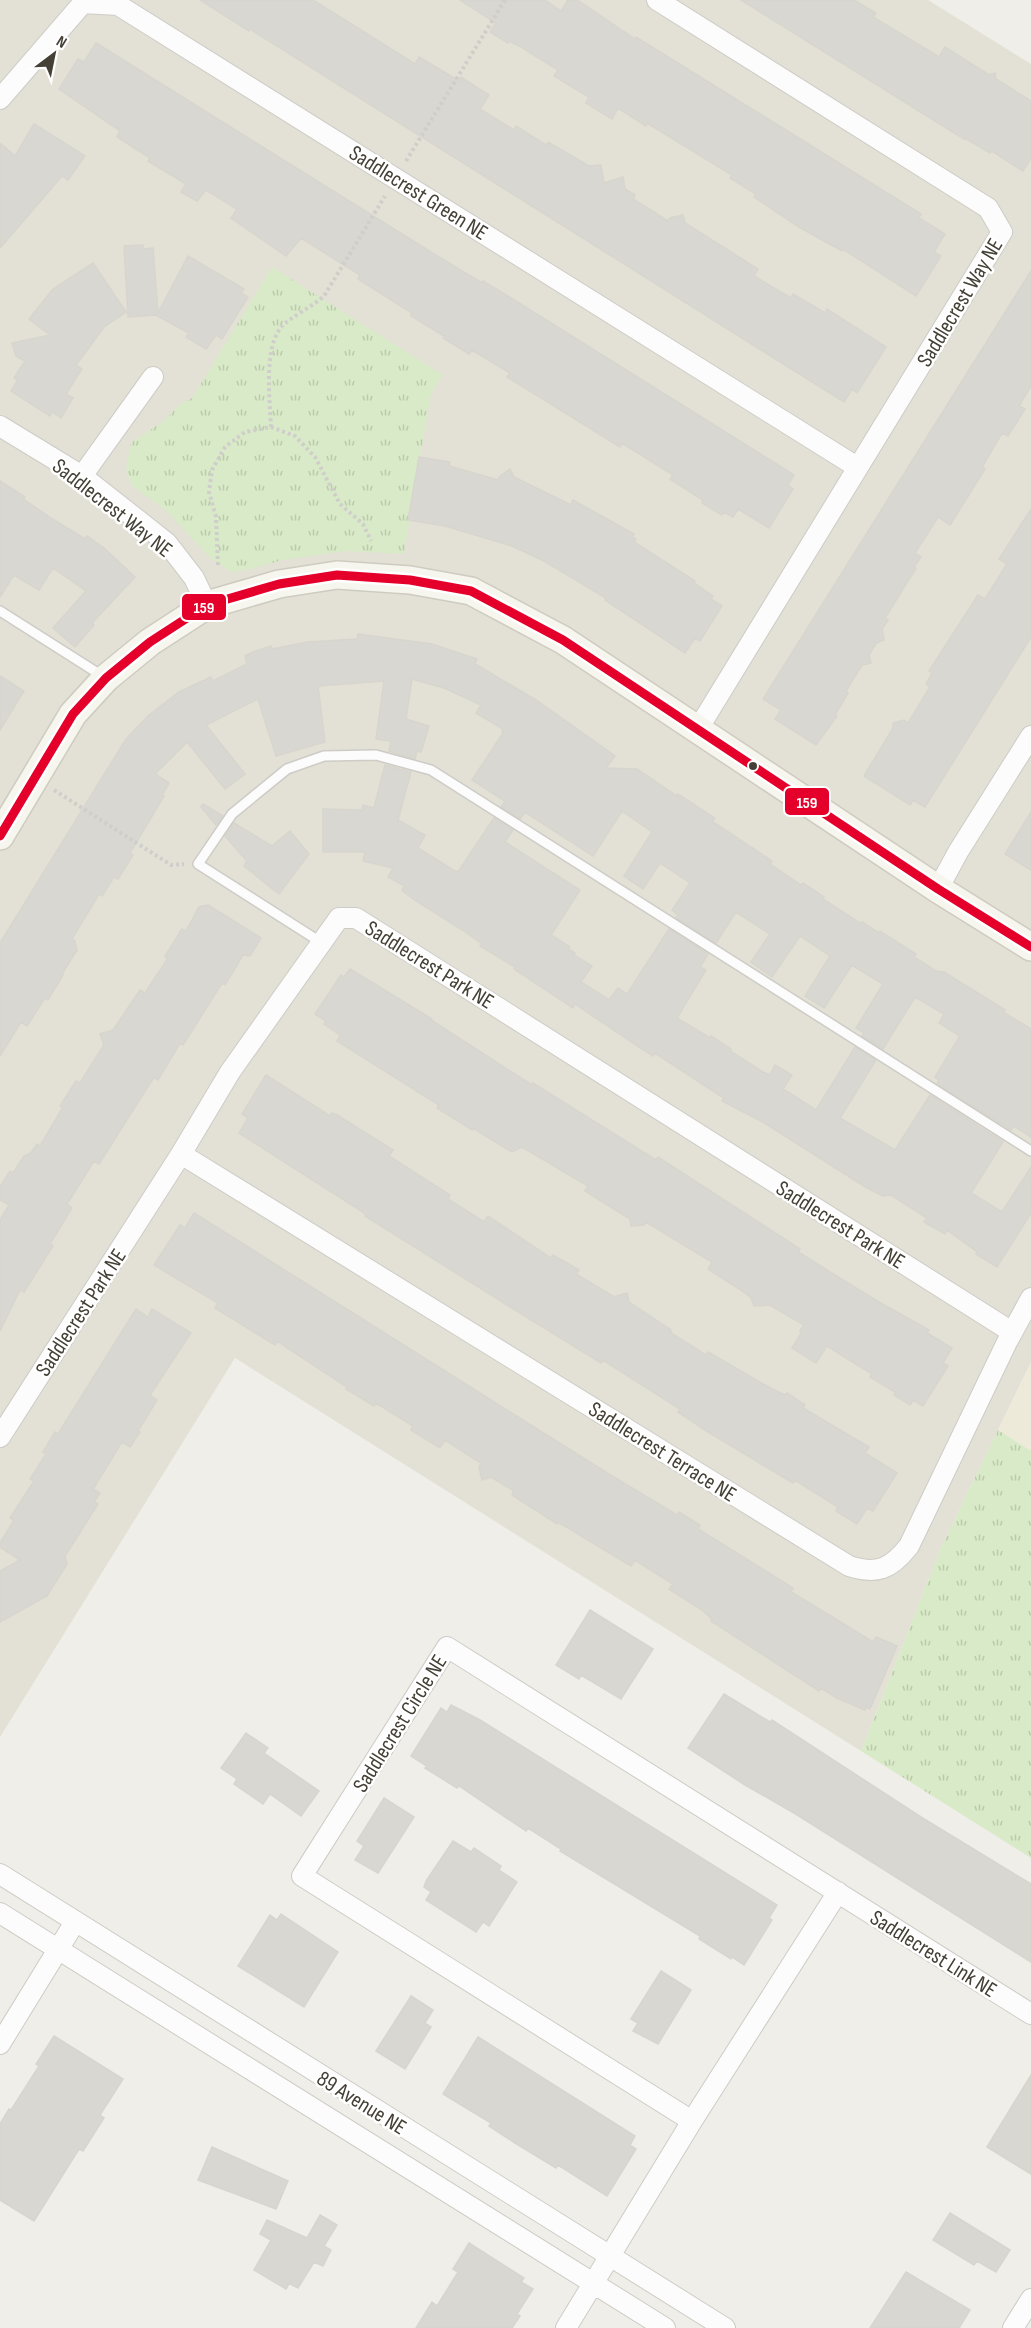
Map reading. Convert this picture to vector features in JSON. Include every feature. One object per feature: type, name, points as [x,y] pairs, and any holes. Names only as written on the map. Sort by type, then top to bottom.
[{"type":"street","name":"Saddlecrest Way NE","points":[[657,0],[988,208],[1002,232],[698,729]]},
{"type":"street","name":"Saddlecrest Green NE","points":[[0,99],[83,3],[118,5],[857,467]]},
{"type":"street","points":[[82,477],[153,377]]},
{"type":"street","name":"Saddlecrest Way NE","points":[[0,426],[82,477],[167,543],[194,578],[207,605]]},
{"type":"street","points":[[3,823],[36,778],[73,714],[106,678],[150,642],[207,605],[279,584],[337,575],[410,580],[471,591],[563,640],[938,889],[1031,947]]},
{"type":"street","points":[[938,889],[958,852],[1031,736]]},
{"type":"street","name":"Saddlecrest Park NE","points":[[0,1437],[181,1154],[230,1072],[339,918],[356,918],[1012,1332]]},
{"type":"street","name":"Saddlecrest Terrace NE","points":[[181,1154],[849,1566],[866,1572],[882,1569],[899,1559],[909,1546],[1012,1332],[1031,1298]]},
{"type":"street","name":"Saddlecrest Circle NE","points":[[693,2121],[302,1876],[447,1647],[838,1892]]},
{"type":"street","name":"89 Avenue NE","points":[[0,1874],[725,2328]]},
{"type":"street","points":[[566,2328],[693,2121],[838,1892]]},
{"type":"street","name":"Saddlecrest Link NE","points":[[838,1892],[1031,2014]]},
{"type":"street","name":"89 Avenue NE","points":[[0,1913],[665,2328]]},
{"type":"street","points":[[0,2044],[75,1922]]},
{"type":"street","points":[[1013,2328],[1031,2299]]},
{"type":"lane","points":[[0,611],[106,678]]},
{"type":"lane","points":[[322,943],[198,864],[232,814],[287,769],[324,756],[376,755],[431,770],[1031,1151]]},
{"type":"path","points":[[271,427],[269,380],[272,348],[282,326],[311,308],[324,296],[505,0]]},
{"type":"path","points":[[218,566],[216,517],[208,492],[212,470],[225,447],[245,432],[271,427],[295,436],[315,457],[340,504],[363,524],[370,541]]},
{"type":"path","points":[[36,778],[171,865],[198,864]]},
{"type":"shaded area","points":[[0,0],[928,0],[1031,64],[1031,1362],[940,1550],[861,1751],[235,1358],[0,1737]]},
{"type":"shaded area","points":[[1031,1362],[1031,1451],[998,1430]]},
{"type":"green space","points":[[272,267],[443,375],[431,394],[404,554],[346,551],[283,560],[231,572],[210,558],[168,512],[131,485],[126,469],[131,443],[165,420],[180,404],[192,398]]},
{"type":"green space","points":[[998,1430],[1031,1451],[1031,1858],[861,1751],[940,1550]]},
{"type":"building","points":[[200,0],[313,0],[415,64],[419,57],[459,81],[461,77],[489,95],[480,109],[514,130],[516,126],[546,145],[548,142],[589,166],[601,165],[604,183],[623,177],[625,189],[635,195],[633,199],[668,221],[670,218],[683,215],[685,223],[758,269],[754,276],[791,298],[793,294],[825,313],[827,309],[886,347],[857,393],[852,389],[844,402],[250,29],[249,31]]},
{"type":"building","points":[[460,0],[545,0],[561,11],[568,0],[577,0],[635,39],[636,37],[921,214],[919,218],[945,234],[934,252],[941,256],[916,296],[843,249],[842,251],[799,227],[754,197],[756,194],[730,178],[732,175],[647,123],[646,126],[618,108],[612,119],[586,103],[589,97],[554,76],[558,70],[521,47],[509,41],[508,43],[490,32],[496,23]]},
{"type":"building","points":[[741,0],[854,0],[876,13],[873,17],[939,57],[945,47],[989,75],[995,73],[996,79],[1031,101],[1031,158],[1023,171],[992,151],[990,153],[964,139]]},
{"type":"building","points":[[96,43],[794,475],[788,485],[793,489],[769,528],[738,509],[733,517],[724,512],[722,515],[702,503],[703,500],[670,479],[673,475],[622,443],[620,447],[507,377],[510,373],[472,350],[469,354],[443,338],[444,336],[411,316],[412,313],[358,279],[360,275],[301,238],[286,256],[231,218],[237,209],[206,190],[197,201],[181,192],[186,184],[148,161],[150,158],[117,137],[120,131],[59,89],[78,59],[84,62]]},
{"type":"building","points":[[34,124],[85,156],[68,180],[62,176],[0,248],[0,143],[15,156]]},
{"type":"building","points":[[143,245],[143,249],[153,248],[158,313],[188,256],[244,289],[241,293],[248,297],[222,339],[216,335],[206,349],[186,337],[189,333],[156,315],[128,317],[124,246]]},
{"type":"building","points":[[93,263],[126,312],[104,327],[76,365],[82,369],[66,394],[73,398],[61,418],[52,412],[50,416],[11,391],[18,380],[14,378],[25,361],[16,356],[12,343],[50,335],[29,319],[53,289]]},
{"type":"building","points":[[1031,271],[1031,386],[1019,406],[1025,409],[1008,436],[1002,433],[982,467],[985,469],[950,525],[938,517],[915,553],[921,557],[885,618],[888,620],[882,629],[884,640],[876,643],[869,655],[871,663],[862,665],[846,691],[848,693],[835,715],[837,716],[816,745],[775,719],[781,710],[763,699]]},
{"type":"building","points":[[419,457],[450,462],[449,466],[498,480],[510,469],[514,477],[571,505],[573,500],[634,534],[632,537],[636,539],[634,542],[695,581],[694,583],[713,596],[711,599],[722,606],[700,641],[695,638],[685,653],[605,600],[606,598],[544,561],[512,546],[445,526],[408,520]]},
{"type":"building","points":[[0,481],[51,518],[85,539],[87,536],[104,548],[135,577],[92,623],[94,625],[75,647],[53,628],[86,591],[53,568],[39,590],[14,575],[0,597]]},
{"type":"building","points":[[1031,509],[1031,637],[925,807],[913,800],[910,805],[864,776],[893,728],[893,723],[904,720],[908,723],[930,687],[926,684],[932,673],[929,671],[978,595],[985,599],[1007,564],[999,559]]},
{"type":"building","points":[[358,634],[432,644],[477,659],[475,664],[536,700],[615,756],[606,768],[637,769],[677,796],[678,794],[715,818],[712,821],[772,861],[770,864],[801,885],[803,883],[861,924],[862,922],[879,933],[880,931],[916,954],[914,957],[936,971],[944,972],[1031,1029],[1031,1137],[1014,1126],[1011,1130],[937,1084],[939,1080],[935,1077],[960,1036],[939,1023],[944,1014],[915,997],[883,1049],[862,1036],[864,1033],[856,1028],[883,984],[852,965],[824,1008],[805,996],[830,956],[800,936],[772,977],[751,962],[770,934],[736,912],[716,943],[676,918],[678,915],[672,910],[690,883],[660,863],[643,889],[624,876],[652,832],[622,811],[593,856],[525,812],[520,819],[501,807],[505,801],[472,780],[503,733],[503,729],[476,713],[481,705],[444,688],[412,679],[406,719],[429,726],[421,752],[417,751],[415,759],[389,751],[391,741],[376,739],[384,681],[318,686],[325,742],[276,756],[258,699],[206,725],[245,774],[225,789],[187,742],[155,774],[169,783],[162,795],[164,796],[130,853],[133,855],[118,879],[114,877],[102,896],[99,894],[72,939],[75,941],[77,950],[63,975],[48,1000],[45,998],[27,1026],[21,1022],[0,1056],[0,943],[126,739],[149,715],[179,692],[211,677],[213,681],[247,664],[245,656],[253,652],[271,646],[272,649],[308,642],[357,639]]},
{"type":"building","points":[[0,676],[24,691],[0,730]]},
{"type":"building","points":[[385,765],[411,772],[398,820],[425,835],[418,848],[458,872],[494,818],[513,830],[505,842],[580,890],[551,935],[570,947],[568,949],[575,953],[574,955],[592,966],[581,982],[609,1000],[618,988],[627,994],[669,929],[708,954],[700,967],[706,970],[677,1018],[710,1038],[711,1036],[763,1072],[770,1075],[775,1065],[792,1075],[783,1089],[816,1110],[855,1047],[876,1060],[840,1118],[895,1150],[930,1095],[1003,1142],[971,1193],[1002,1212],[1031,1167],[1031,1213],[997,1267],[976,1254],[977,1252],[947,1230],[945,1234],[924,1222],[927,1218],[891,1195],[883,1196],[867,1188],[763,1122],[722,1101],[724,1098],[655,1053],[653,1056],[575,1004],[573,1008],[514,969],[515,967],[480,946],[482,944],[464,931],[413,899],[402,890],[405,886],[388,877],[393,868],[363,861],[365,852],[323,852],[323,809],[362,810],[363,805],[374,808]]},
{"type":"building","points":[[203,804],[223,816],[216,825],[201,807]]},
{"type":"building","points":[[1031,812],[1031,870],[1005,854]]},
{"type":"building","points":[[234,823],[272,846],[290,831],[309,854],[279,894],[244,866],[247,861],[225,836]]},
{"type":"building","points":[[208,905],[261,938],[250,956],[243,955],[225,985],[222,983],[183,1045],[180,1043],[158,1080],[154,1077],[99,1164],[94,1161],[67,1204],[72,1208],[50,1244],[53,1246],[24,1292],[20,1290],[0,1331],[0,1220],[9,1205],[0,1200],[0,1187],[10,1171],[13,1173],[24,1156],[31,1153],[37,1144],[40,1146],[63,1107],[60,1106],[76,1081],[80,1083],[104,1045],[100,1034],[113,1030],[140,990],[145,993],[168,958],[165,956],[182,929],[186,931],[199,907]]},
{"type":"building","points":[[350,969],[432,1019],[532,1085],[533,1083],[656,1160],[658,1157],[800,1249],[798,1252],[929,1330],[927,1333],[952,1348],[943,1363],[948,1366],[923,1406],[913,1400],[910,1405],[894,1395],[895,1392],[870,1377],[872,1374],[827,1346],[816,1363],[792,1348],[804,1325],[770,1305],[754,1306],[751,1298],[744,1292],[708,1269],[712,1262],[646,1222],[644,1225],[631,1226],[630,1219],[585,1191],[588,1186],[522,1147],[512,1152],[473,1128],[472,1130],[437,1108],[439,1105],[337,1041],[340,1035],[324,1024],[326,1021],[315,1014],[341,975],[344,977]]},
{"type":"building","points":[[266,1075],[330,1116],[332,1113],[337,1115],[393,1150],[389,1156],[450,1195],[448,1199],[484,1222],[488,1216],[551,1258],[553,1255],[579,1270],[576,1274],[614,1297],[627,1293],[629,1302],[671,1330],[671,1333],[706,1355],[708,1352],[774,1390],[785,1395],[787,1393],[805,1405],[803,1408],[869,1447],[865,1453],[897,1473],[873,1511],[867,1508],[857,1524],[836,1511],[838,1507],[795,1480],[793,1483],[705,1430],[678,1412],[680,1409],[603,1360],[601,1363],[365,1216],[366,1214],[239,1133],[248,1118],[242,1114]]},
{"type":"building","points":[[194,1213],[612,1476],[677,1515],[679,1512],[700,1525],[698,1529],[793,1588],[791,1592],[873,1642],[876,1637],[897,1646],[870,1709],[866,1707],[865,1710],[837,1698],[821,1688],[819,1691],[711,1621],[712,1619],[702,1610],[669,1589],[673,1584],[635,1560],[631,1566],[558,1522],[557,1524],[512,1495],[514,1491],[491,1477],[482,1480],[479,1467],[481,1463],[445,1440],[440,1448],[411,1430],[413,1426],[376,1403],[374,1406],[346,1389],[347,1387],[277,1341],[275,1345],[215,1308],[218,1303],[154,1265],[180,1225],[185,1228]]},
{"type":"building","points":[[136,1309],[148,1317],[152,1309],[191,1333],[150,1395],[157,1400],[138,1431],[140,1432],[130,1447],[122,1442],[93,1489],[100,1493],[94,1502],[98,1504],[65,1556],[67,1564],[47,1596],[0,1622],[0,1571],[20,1560],[0,1547],[0,1543],[14,1520],[10,1518],[34,1481],[30,1479],[46,1454],[43,1452],[55,1432],[58,1434]]},
{"type":"building","points":[[590,1610],[653,1649],[621,1699],[581,1675],[579,1679],[556,1665]]},
{"type":"building","points":[[724,1694],[770,1722],[772,1720],[921,1817],[1031,1884],[1031,1962],[688,1748]]},
{"type":"building","points":[[451,1705],[480,1720],[777,1905],[769,1918],[772,1920],[744,1965],[560,1851],[561,1849],[528,1828],[526,1831],[459,1786],[457,1788],[425,1768],[427,1766],[411,1756],[441,1708],[447,1712]]},
{"type":"building","points":[[246,1733],[268,1748],[264,1753],[319,1791],[301,1816],[270,1794],[263,1804],[234,1784],[237,1779],[221,1768]]},
{"type":"building","points":[[384,1798],[414,1817],[378,1873],[355,1860],[364,1846],[357,1841]]},
{"type":"building","points":[[453,1841],[471,1852],[474,1848],[501,1866],[499,1870],[517,1882],[489,1926],[483,1922],[476,1932],[426,1900],[431,1892],[424,1887],[426,1881]]},
{"type":"building","points":[[281,1914],[338,1952],[304,2007],[238,1966],[270,1915],[277,1920]]},
{"type":"building","points":[[661,1971],[691,1990],[658,2044],[633,2031],[638,2023],[631,2019]]},
{"type":"building","points":[[411,1996],[433,2010],[425,2023],[431,2027],[405,2069],[376,2051]]},
{"type":"building","points":[[54,2036],[123,2079],[100,2115],[104,2118],[83,2151],[79,2149],[34,2221],[0,2200],[0,2124],[39,2066],[36,2064]]},
{"type":"building","points":[[478,2037],[635,2136],[630,2145],[636,2149],[607,2196],[558,2165],[556,2168],[515,2143],[489,2126],[491,2123],[443,2094]]},
{"type":"building","points":[[1031,2075],[1031,2174],[987,2147]]},
{"type":"building","points":[[212,2147],[288,2181],[276,2209],[198,2180]]},
{"type":"building","points":[[950,2213],[1010,2250],[996,2272],[977,2261],[974,2265],[933,2240]]},
{"type":"building","points":[[320,2215],[337,2225],[324,2246],[331,2250],[323,2266],[314,2262],[298,2288],[290,2284],[292,2279],[286,2289],[254,2270],[271,2240],[260,2234],[267,2220],[307,2238]]},
{"type":"building","points":[[469,2243],[524,2278],[521,2282],[533,2289],[517,2314],[520,2316],[512,2328],[416,2328],[432,2302],[437,2306],[458,2272],[453,2269]]},
{"type":"building","points":[[906,2272],[970,2310],[959,2328],[870,2328]]},
{"type":"transit line","name":"159","points":[[0,836],[73,714],[106,678],[150,642],[207,605],[279,584],[337,575],[410,580],[471,591],[563,640],[938,889],[1031,947]]}]
